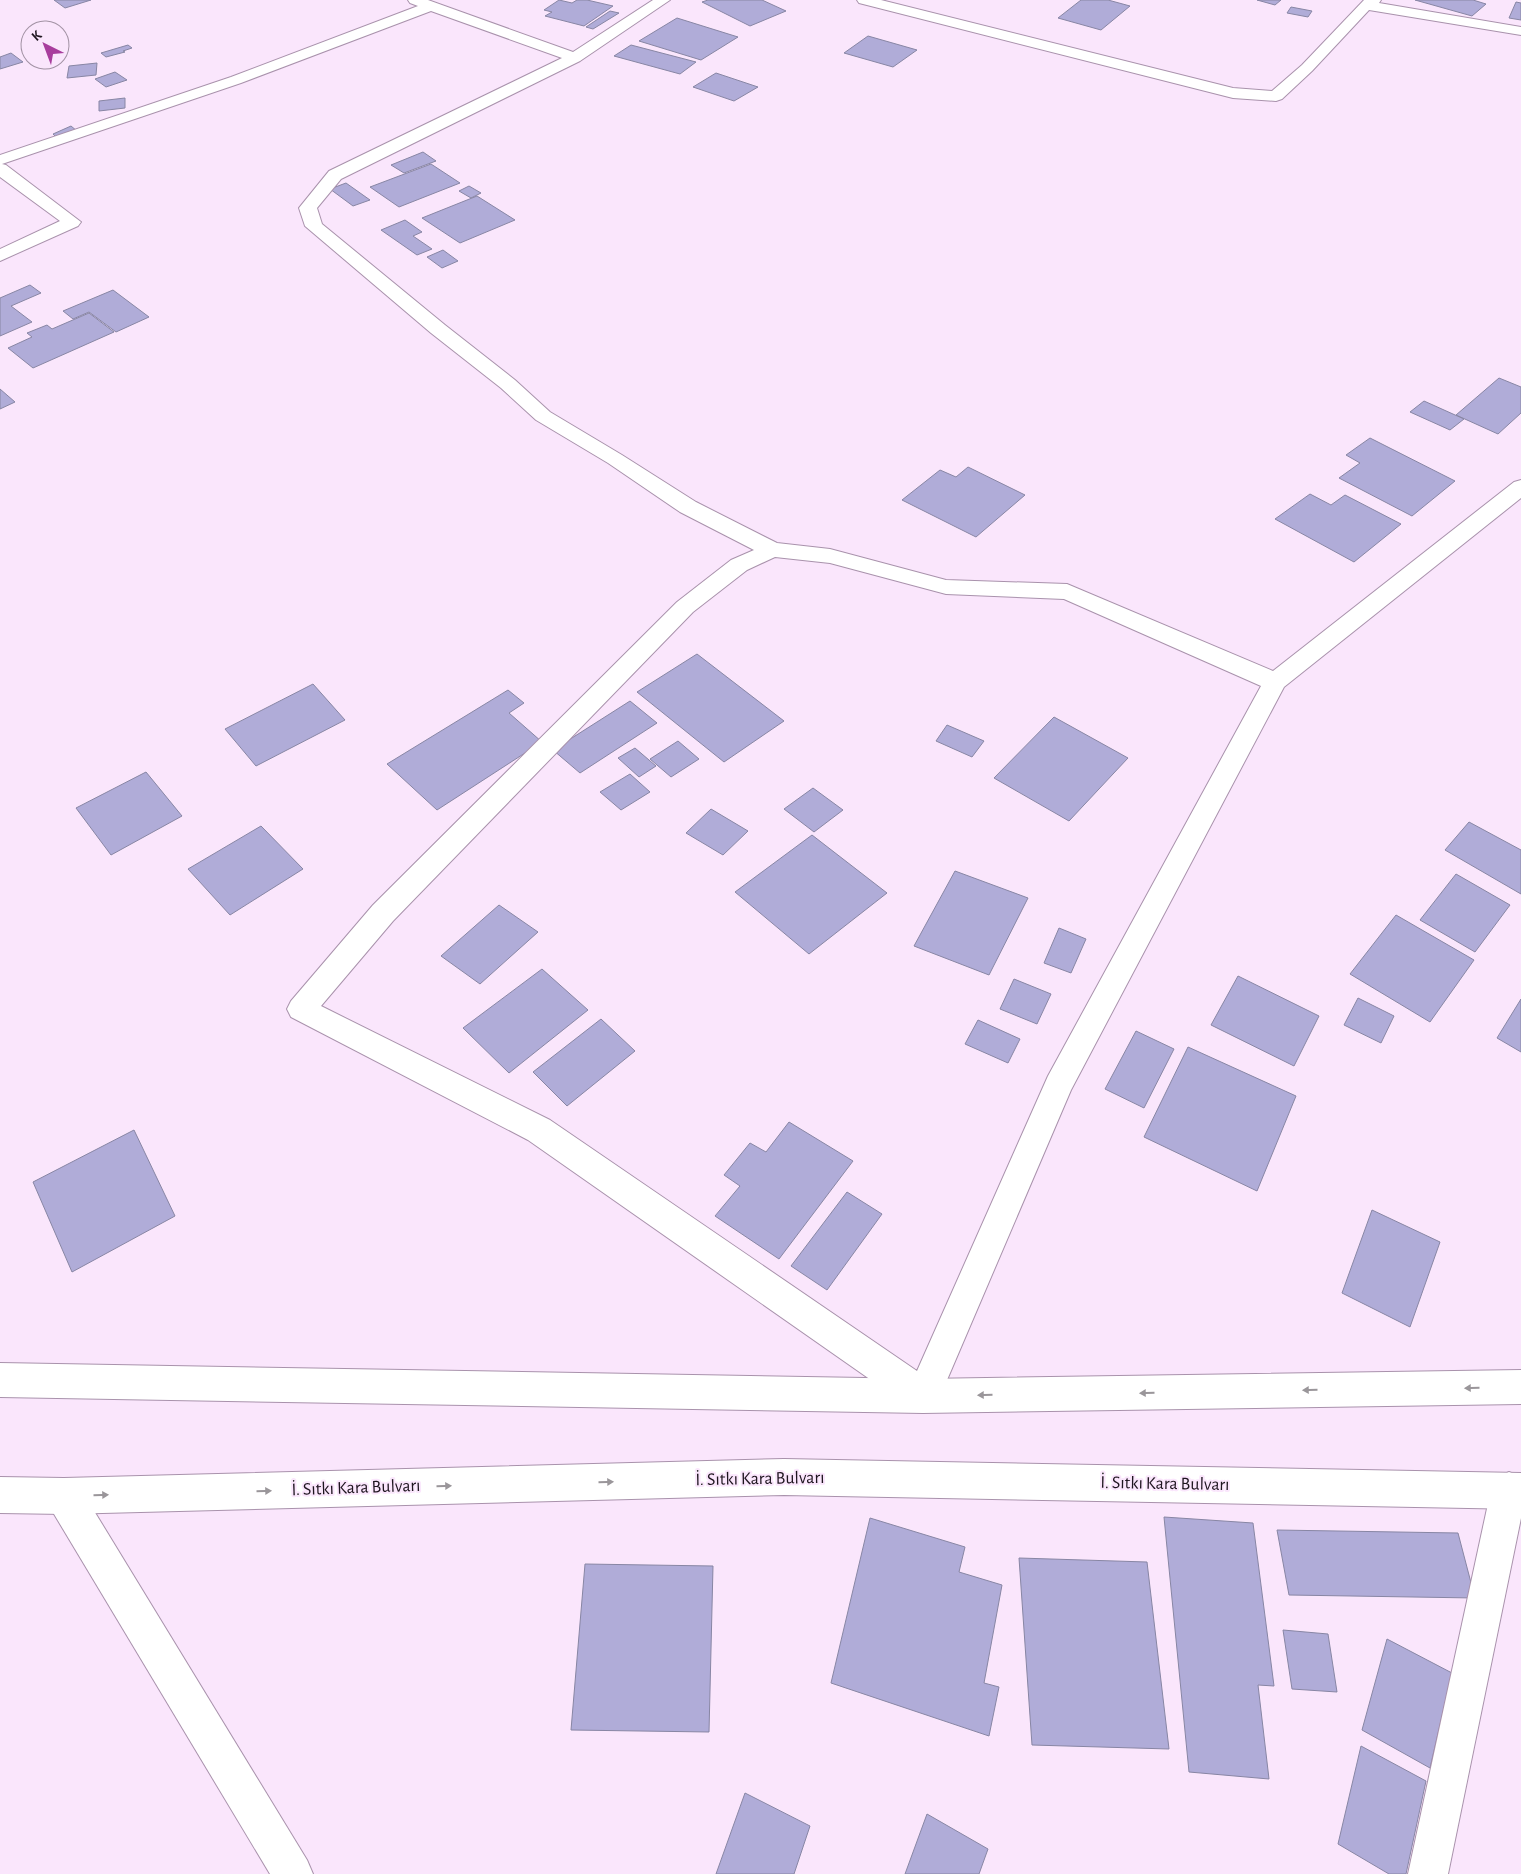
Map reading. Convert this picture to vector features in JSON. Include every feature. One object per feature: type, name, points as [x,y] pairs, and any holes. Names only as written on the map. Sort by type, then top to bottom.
[{"type":"street","points":[[415,0],[575,58]]},
{"type":"street","points":[[663,0],[575,58],[335,175],[308,208],[314,226],[438,329],[508,384],[543,416],[615,459],[688,507],[772,550],[830,556],[946,586],[1067,592],[1275,682]]},
{"type":"street","points":[[864,0],[1232,92],[1276,96],[1307,68],[1370,2],[1521,31]]},
{"type":"street","points":[[0,160],[236,80],[431,6]]},
{"type":"street","points":[[0,169],[72,222],[0,256]]},
{"type":"street","points":[[923,1396],[1058,1085],[1275,682],[1521,487]]},
{"type":"street","points":[[772,550],[739,565],[685,607],[383,913],[301,1009],[540,1130],[923,1396]]},
{"type":"street","points":[[0,1380],[923,1396],[1521,1387]]},
{"type":"street","name":"İ. Sıtkı Kara Bulvarı","points":[[0,1495],[64,1496],[784,1477],[1515,1490]]},
{"type":"street","points":[[1428,1874],[1515,1490]]},
{"type":"street","points":[[64,1496],[293,1874]]},
{"type":"building","points":[[54,0],[91,0],[65,8]]},
{"type":"building","points":[[559,0],[572,3],[577,0],[587,0],[613,6],[584,26],[545,16],[552,12],[544,10]]},
{"type":"building","points":[[708,0],[762,0],[786,11],[750,26],[702,2]]},
{"type":"building","points":[[1081,0],[1108,0],[1130,6],[1101,30],[1058,18]]},
{"type":"building","points":[[1257,0],[1281,0],[1275,5]]},
{"type":"building","points":[[1415,0],[1473,0],[1486,4],[1472,16]]},
{"type":"building","points":[[1516,2],[1521,3],[1521,20],[1509,18]]},
{"type":"building","points":[[1291,7],[1312,11],[1308,17],[1287,13]]},
{"type":"building","points":[[610,11],[619,13],[593,29],[586,27]]},
{"type":"building","points":[[677,18],[738,37],[701,60],[639,41]]},
{"type":"building","points":[[868,36],[917,50],[893,67],[844,53]]},
{"type":"building","points":[[128,45],[132,48],[123,51],[125,52],[106,57],[101,53]]},
{"type":"building","points":[[631,45],[696,62],[680,74],[614,56]]},
{"type":"building","points":[[11,53],[20,60],[20,63],[0,69],[0,57]]},
{"type":"building","points":[[97,63],[96,75],[67,78],[70,66]]},
{"type":"building","points":[[115,72],[127,80],[106,87],[95,79]]},
{"type":"building","points":[[716,73],[758,87],[734,101],[693,87]]},
{"type":"building","points":[[125,98],[125,108],[99,111],[99,101]]},
{"type":"building","points":[[71,126],[77,131],[57,138],[53,134]]},
{"type":"building","points":[[423,152],[436,161],[404,173],[391,165]]},
{"type":"building","points":[[431,164],[460,183],[399,207],[370,187]]},
{"type":"building","points":[[346,183],[370,200],[353,206],[330,189]]},
{"type":"building","points":[[469,186],[481,193],[471,198],[459,191]]},
{"type":"building","points":[[477,196],[515,220],[460,243],[422,218]]},
{"type":"building","points":[[405,220],[422,232],[413,236],[432,249],[417,255],[381,230]]},
{"type":"building","points":[[443,250],[458,261],[442,268],[427,257]]},
{"type":"building","points":[[30,285],[41,293],[11,306],[32,322],[0,336],[0,298]]},
{"type":"building","points":[[113,290],[149,317],[116,332],[89,312],[73,319],[63,311]]},
{"type":"building","points":[[89,313],[114,332],[33,368],[8,348],[32,337],[27,333],[47,325],[52,329]]},
{"type":"building","points":[[1499,378],[1521,387],[1521,413],[1498,434],[1456,415]]},
{"type":"building","points":[[0,389],[15,402],[0,409]]},
{"type":"building","points":[[1424,401],[1464,419],[1450,430],[1410,412]]},
{"type":"building","points":[[1370,438],[1455,481],[1412,516],[1339,478],[1360,463],[1346,455]]},
{"type":"building","points":[[968,467],[1025,495],[976,537],[902,500],[940,470],[956,477]]},
{"type":"building","points":[[1310,494],[1331,505],[1345,495],[1401,524],[1354,562],[1275,519]]},
{"type":"building","points":[[697,654],[784,721],[724,762],[637,692]]},
{"type":"building","points":[[313,684],[345,720],[256,766],[225,729]]},
{"type":"building","points":[[508,690],[524,703],[509,713],[542,742],[437,810],[387,764]]},
{"type":"building","points":[[630,701],[657,723],[580,773],[553,750]]},
{"type":"building","points":[[1054,717],[1128,758],[1069,821],[994,778]]},
{"type":"building","points":[[947,725],[984,741],[972,757],[936,741]]},
{"type":"building","points":[[678,741],[699,759],[671,777],[650,759]]},
{"type":"building","points":[[635,748],[656,766],[639,777],[618,758]]},
{"type":"building","points":[[146,772],[182,816],[111,855],[76,808]]},
{"type":"building","points":[[630,774],[650,792],[621,810],[600,792]]},
{"type":"building","points":[[813,788],[843,810],[814,832],[784,809]]},
{"type":"building","points":[[711,809],[748,831],[723,855],[686,833]]},
{"type":"building","points":[[1469,822],[1521,850],[1521,894],[1445,850]]},
{"type":"building","points":[[261,826],[303,869],[230,915],[188,869]]},
{"type":"building","points":[[812,835],[887,893],[809,954],[735,892]]},
{"type":"building","points":[[955,871],[1028,898],[989,975],[914,946]]},
{"type":"building","points":[[1456,874],[1510,905],[1475,952],[1420,920]]},
{"type":"building","points":[[499,905],[538,932],[480,984],[441,956]]},
{"type":"building","points":[[1396,915],[1474,960],[1430,1022],[1350,974]]},
{"type":"building","points":[[1059,928],[1086,939],[1071,973],[1044,963]]},
{"type":"building","points":[[542,969],[588,1010],[509,1073],[463,1028]]},
{"type":"building","points":[[1238,976],[1319,1016],[1294,1066],[1211,1025]]},
{"type":"building","points":[[1014,979],[1051,994],[1037,1024],[1000,1009]]},
{"type":"building","points":[[1358,998],[1394,1016],[1381,1043],[1344,1025]]},
{"type":"building","points":[[1521,999],[1521,1052],[1497,1038]]},
{"type":"building","points":[[601,1019],[635,1051],[567,1106],[533,1072]]},
{"type":"building","points":[[978,1020],[1020,1039],[1008,1063],[965,1044]]},
{"type":"building","points":[[1136,1031],[1174,1049],[1144,1108],[1105,1089]]},
{"type":"building","points":[[1188,1047],[1296,1096],[1257,1191],[1144,1137]]},
{"type":"building","points":[[789,1122],[853,1161],[779,1259],[715,1216],[740,1186],[724,1175],[750,1143],[766,1152]]},
{"type":"building","points":[[134,1130],[175,1216],[72,1272],[33,1182]]},
{"type":"building","points":[[847,1192],[882,1214],[827,1290],[791,1266]]},
{"type":"building","points":[[1372,1210],[1440,1242],[1410,1327],[1342,1293]]},
{"type":"building","points":[[1164,1517],[1253,1523],[1274,1686],[1258,1685],[1269,1779],[1189,1772]]},
{"type":"building","points":[[870,1518],[965,1547],[959,1572],[1002,1585],[984,1683],[999,1687],[989,1736],[831,1683]]},
{"type":"building","points":[[1277,1530],[1458,1533],[1475,1598],[1289,1595]]},
{"type":"building","points":[[1019,1558],[1147,1562],[1169,1749],[1032,1745]]},
{"type":"building","points":[[585,1564],[713,1566],[709,1732],[571,1730]]},
{"type":"building","points":[[1283,1630],[1328,1634],[1337,1692],[1292,1689]]},
{"type":"building","points":[[1387,1639],[1452,1673],[1430,1768],[1362,1730]]},
{"type":"building","points":[[1361,1746],[1426,1781],[1406,1874],[1389,1874],[1338,1844]]},
{"type":"building","points":[[745,1793],[810,1826],[794,1874],[716,1874]]},
{"type":"building","points":[[927,1814],[988,1849],[979,1874],[905,1874]]}]
